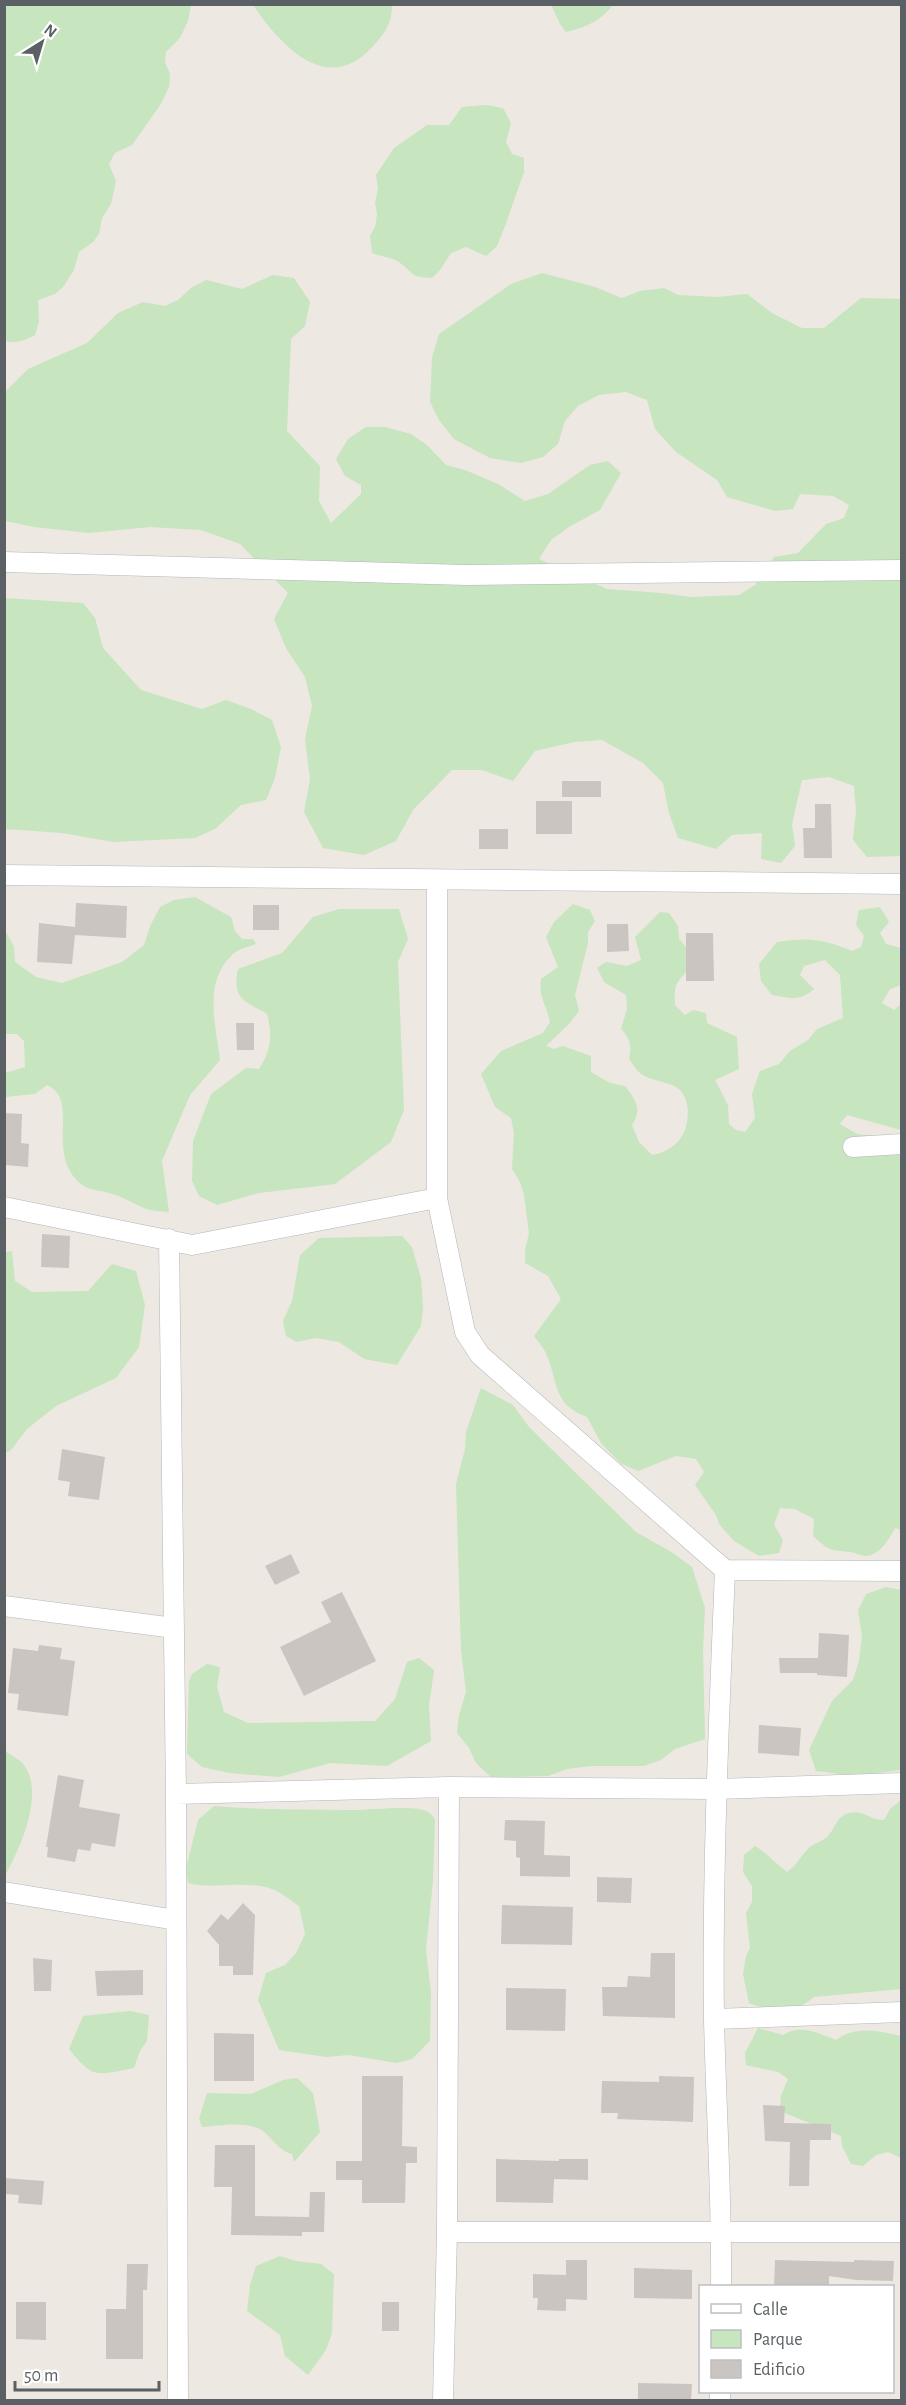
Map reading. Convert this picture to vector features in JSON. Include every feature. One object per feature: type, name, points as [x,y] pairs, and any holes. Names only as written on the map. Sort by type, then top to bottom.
[{"type":"street","points":[[4,562],[466,575],[902,570]]},
{"type":"street","points":[[4,875],[902,884]]},
{"type":"street","points":[[437,879],[437,1198],[465,1332],[480,1354],[725,1570],[902,1571]]},
{"type":"street","points":[[853,1146],[902,1144]]},
{"type":"street","points":[[4,1207],[192,1245],[437,1198]]},
{"type":"street","points":[[169,1239],[176,1794],[178,2400]]},
{"type":"street","points":[[721,2285],[722,2234],[714,2019],[716,1789],[725,1570]]},
{"type":"street","points":[[4,1606],[174,1628]]},
{"type":"street","points":[[176,1794],[449,1787],[716,1789],[902,1784]]},
{"type":"street","points":[[443,2400],[447,2232],[449,1787]]},
{"type":"street","points":[[4,1892],[176,1920]]},
{"type":"street","points":[[714,2019],[902,2012]]},
{"type":"street","points":[[447,2232],[722,2234],[902,2232]]},
{"type":"green space","points":[[4,5],[191,5],[188,21],[180,38],[166,52],[165,62],[170,74],[169,87],[161,104],[132,145],[115,153],[109,164],[116,181],[111,204],[102,218],[99,234],[93,242],[79,252],[74,270],[63,287],[55,294],[38,300],[39,322],[35,335],[12,342],[4,341]]},
{"type":"green space","points":[[253,5],[392,5],[392,11],[385,31],[374,45],[357,60],[340,67],[323,66],[291,50],[264,21]]},
{"type":"green space","points":[[554,5],[613,5],[593,23],[566,32],[552,7]]},
{"type":"green space","points":[[486,105],[503,108],[511,123],[506,142],[512,154],[524,158],[524,172],[497,246],[486,256],[466,247],[451,253],[432,278],[416,276],[396,261],[372,253],[370,236],[376,224],[377,213],[376,175],[394,148],[427,125],[449,125],[462,107]]},
{"type":"green space","points":[[542,273],[595,287],[622,298],[640,291],[664,288],[678,295],[717,297],[747,294],[772,313],[802,328],[824,328],[861,298],[901,299],[901,856],[867,857],[853,840],[856,811],[854,786],[829,777],[802,780],[792,824],[795,846],[781,863],[761,859],[762,833],[732,835],[716,849],[678,838],[669,813],[663,783],[643,763],[602,740],[574,742],[535,751],[513,781],[482,770],[452,770],[413,810],[396,841],[364,855],[323,848],[304,812],[310,779],[305,739],[312,706],[305,677],[286,648],[274,619],[288,593],[240,544],[201,530],[150,527],[89,533],[34,527],[5,521],[5,392],[28,369],[87,343],[118,313],[143,302],[165,306],[178,300],[191,288],[206,280],[242,289],[273,275],[294,278],[310,302],[305,326],[291,339],[287,431],[320,466],[319,501],[331,523],[361,494],[361,485],[345,476],[336,459],[348,439],[366,427],[385,427],[411,434],[427,445],[446,465],[465,470],[498,484],[525,501],[548,494],[590,465],[608,461],[621,473],[600,510],[551,540],[539,559],[607,589],[690,597],[739,595],[755,585],[774,557],[798,553],[826,524],[844,518],[849,505],[833,496],[800,494],[793,509],[775,511],[727,497],[717,480],[676,452],[655,429],[647,400],[626,392],[599,395],[578,406],[565,421],[558,444],[543,457],[521,463],[490,458],[454,439],[439,420],[430,402],[432,357],[439,334],[511,284]]},
{"type":"green space","points":[[4,598],[83,603],[95,618],[103,648],[141,690],[202,709],[226,700],[272,720],[281,747],[275,778],[266,800],[241,805],[215,829],[195,838],[113,842],[62,833],[5,829]]},
{"type":"green space","points":[[195,897],[231,917],[235,931],[242,939],[253,939],[256,944],[233,954],[222,967],[217,979],[214,992],[214,1019],[220,1060],[190,1095],[162,1161],[169,1212],[146,1209],[116,1195],[93,1190],[81,1184],[70,1171],[65,1158],[63,1115],[57,1092],[47,1085],[35,1094],[5,1097],[5,1073],[25,1067],[24,1041],[17,1034],[5,1034],[5,930],[14,947],[15,962],[36,977],[62,983],[122,962],[144,945],[160,907],[174,900]]},
{"type":"green space","points":[[573,904],[590,910],[595,921],[588,932],[588,943],[575,995],[579,1011],[546,1046],[554,1049],[563,1046],[591,1056],[591,1072],[610,1083],[625,1086],[635,1100],[637,1109],[632,1125],[639,1142],[652,1155],[672,1147],[680,1140],[688,1118],[687,1104],[678,1088],[641,1074],[629,1059],[630,1042],[621,1029],[627,1009],[626,995],[604,982],[597,968],[606,962],[627,966],[641,960],[635,937],[660,912],[669,913],[678,926],[679,939],[693,955],[689,967],[676,985],[675,1005],[685,1015],[693,1010],[706,1013],[707,1023],[737,1037],[739,1069],[715,1080],[728,1105],[729,1124],[736,1130],[745,1132],[755,1118],[752,1094],[760,1071],[779,1064],[790,1051],[808,1040],[817,1029],[843,1018],[840,975],[825,960],[804,966],[800,975],[814,989],[804,996],[794,998],[772,995],[761,981],[759,964],[777,942],[816,940],[852,951],[861,947],[864,936],[856,925],[859,910],[880,907],[889,922],[880,933],[886,944],[901,948],[901,985],[890,989],[882,1003],[894,1010],[901,1004],[901,1130],[847,1115],[840,1124],[857,1134],[888,1138],[901,1155],[902,1530],[895,1528],[883,1546],[875,1553],[865,1556],[830,1549],[813,1536],[814,1519],[795,1509],[780,1508],[774,1525],[783,1540],[779,1553],[759,1556],[734,1541],[719,1524],[716,1515],[695,1485],[704,1472],[696,1459],[676,1456],[638,1471],[620,1463],[601,1443],[587,1417],[568,1406],[559,1392],[546,1353],[534,1336],[561,1299],[548,1276],[525,1263],[529,1233],[524,1195],[520,1182],[512,1169],[514,1133],[511,1118],[495,1107],[481,1074],[501,1051],[543,1033],[550,1022],[540,985],[541,979],[558,967],[546,937],[554,922]]},
{"type":"green space","points":[[339,909],[399,909],[408,939],[398,962],[404,1110],[391,1142],[335,1184],[259,1193],[217,1205],[199,1196],[192,1181],[193,1141],[211,1094],[246,1068],[259,1069],[270,1043],[267,1014],[246,1002],[238,993],[238,969],[282,953],[313,917]]},
{"type":"green space","points":[[402,1236],[412,1247],[421,1278],[423,1308],[421,1326],[397,1365],[364,1359],[339,1342],[315,1338],[297,1342],[286,1336],[283,1321],[292,1301],[300,1255],[319,1238]]},
{"type":"green space","points":[[12,1251],[15,1281],[32,1292],[88,1291],[112,1264],[136,1271],[145,1305],[139,1347],[116,1378],[56,1406],[27,1429],[11,1450],[5,1453],[4,1252]]},
{"type":"green space","points":[[481,1388],[513,1405],[529,1427],[636,1532],[673,1553],[692,1567],[705,1608],[703,1651],[705,1739],[675,1749],[661,1760],[643,1766],[592,1766],[567,1769],[548,1776],[494,1780],[476,1763],[469,1748],[457,1733],[459,1715],[466,1692],[461,1650],[456,1484],[465,1449],[466,1432]]},
{"type":"green space","points":[[886,1587],[901,1590],[901,1770],[856,1776],[816,1771],[809,1750],[832,1701],[853,1680],[859,1661],[862,1636],[858,1610],[866,1594]]},
{"type":"green space","points":[[419,1658],[434,1670],[429,1706],[431,1741],[387,1766],[330,1763],[279,1777],[229,1773],[202,1767],[187,1754],[189,1681],[192,1674],[207,1664],[220,1667],[217,1687],[224,1712],[248,1723],[375,1721],[395,1699],[407,1662]]},
{"type":"green space","points":[[5,1751],[24,1765],[30,1777],[32,1791],[28,1821],[5,1876]]},
{"type":"green space","points":[[901,1800],[901,1989],[814,1997],[799,2007],[783,2010],[766,2009],[749,2003],[743,1974],[750,1948],[746,1913],[752,1902],[752,1886],[743,1872],[744,1855],[755,1846],[787,1872],[809,1848],[828,1836],[845,1815],[854,1812],[884,1820],[890,1809]]},
{"type":"green space","points":[[214,1806],[349,1810],[412,1808],[429,1812],[435,1819],[433,1881],[426,1950],[431,1993],[430,2041],[412,2059],[397,2063],[349,2055],[326,2057],[279,2050],[258,2000],[266,1973],[285,1965],[296,1953],[305,1934],[299,1906],[275,1890],[265,1887],[210,1886],[188,1883],[186,1869],[198,1820]]},
{"type":"green space","points":[[130,2011],[149,2015],[147,2041],[140,2051],[134,2068],[97,2073],[84,2066],[69,2049],[83,2016]]},
{"type":"green space","points":[[758,2028],[783,2035],[796,2030],[810,2031],[836,2040],[852,2032],[868,2030],[901,2036],[901,2158],[888,2152],[876,2155],[863,2166],[851,2164],[842,2146],[841,2136],[780,2111],[781,2096],[788,2079],[778,2072],[746,2065],[745,2053]]},
{"type":"green space","points":[[297,2078],[313,2093],[320,2132],[294,2162],[292,2154],[283,2150],[257,2128],[233,2124],[202,2127],[199,2119],[207,2093],[251,2094],[283,2080]]},
{"type":"green space","points":[[280,2256],[296,2261],[321,2264],[334,2274],[332,2333],[326,2350],[308,2375],[285,2356],[280,2335],[247,2311],[250,2285],[256,2266]]},
{"type":"building","points":[[562,781],[601,781],[601,797],[562,797]]},
{"type":"building","points":[[536,801],[572,801],[572,834],[536,834]]},
{"type":"building","points":[[815,804],[831,804],[832,858],[804,858],[803,828],[815,828]]},
{"type":"building","points":[[479,829],[508,829],[508,849],[479,849]]},
{"type":"building","points":[[76,903],[127,906],[126,938],[75,935],[72,964],[37,962],[39,923],[75,927]]},
{"type":"building","points":[[253,905],[279,905],[279,930],[253,930]]},
{"type":"building","points":[[607,924],[628,924],[629,951],[607,952]]},
{"type":"building","points":[[686,933],[713,933],[714,981],[686,981]]},
{"type":"building","points":[[236,1023],[254,1023],[254,1050],[237,1050]]},
{"type":"building","points":[[4,1113],[22,1114],[21,1143],[29,1144],[28,1167],[5,1165]]},
{"type":"building","points":[[42,1234],[70,1236],[69,1268],[41,1267]]},
{"type":"building","points":[[62,1449],[105,1457],[99,1500],[68,1496],[70,1482],[58,1480]]},
{"type":"building","points":[[291,1554],[300,1573],[275,1585],[265,1566]]},
{"type":"building","points":[[342,1592],[376,1661],[304,1696],[280,1647],[331,1622],[321,1602]]},
{"type":"building","points":[[819,1633],[849,1635],[847,1677],[817,1675],[817,1673],[780,1673],[779,1658],[818,1658]]},
{"type":"building","points":[[39,1645],[62,1648],[60,1659],[75,1661],[68,1716],[17,1710],[19,1694],[8,1693],[13,1648],[38,1651]]},
{"type":"building","points":[[759,1725],[801,1728],[799,1756],[758,1753]]},
{"type":"building","points":[[58,1775],[84,1780],[79,1807],[120,1814],[115,1847],[92,1843],[90,1851],[78,1849],[75,1862],[47,1857],[48,1847],[46,1847]]},
{"type":"building","points":[[505,1820],[545,1821],[544,1855],[570,1856],[570,1877],[520,1876],[520,1858],[516,1857],[516,1841],[504,1840]]},
{"type":"building","points":[[597,1877],[632,1878],[631,1903],[597,1902]]},
{"type":"building","points":[[243,1903],[255,1915],[253,1975],[233,1975],[233,1966],[219,1966],[219,1945],[207,1931],[221,1914],[228,1920]]},
{"type":"building","points":[[502,1905],[573,1907],[572,1945],[501,1944]]},
{"type":"building","points":[[651,1953],[675,1953],[675,2018],[603,2016],[602,1987],[627,1987],[628,1976],[650,1977]]},
{"type":"building","points":[[33,1958],[52,1960],[51,1991],[34,1991]]},
{"type":"building","points":[[143,1970],[143,1995],[97,1996],[95,1971]]},
{"type":"building","points":[[506,1988],[566,1989],[565,2031],[506,2030]]},
{"type":"building","points":[[214,2033],[254,2034],[254,2081],[214,2081]]},
{"type":"building","points":[[362,2076],[403,2076],[402,2146],[417,2147],[417,2163],[406,2163],[405,2203],[362,2203],[362,2180],[336,2180],[336,2161],[362,2161]]},
{"type":"building","points":[[659,2076],[694,2077],[693,2122],[617,2119],[618,2113],[601,2113],[602,2081],[659,2082]]},
{"type":"building","points":[[763,2105],[785,2106],[784,2123],[831,2124],[831,2140],[810,2140],[809,2186],[789,2186],[790,2142],[765,2141]]},
{"type":"building","points":[[215,2145],[255,2145],[255,2216],[309,2217],[310,2192],[325,2192],[324,2232],[302,2232],[302,2236],[231,2235],[232,2187],[214,2187]]},
{"type":"building","points":[[496,2159],[559,2161],[559,2159],[588,2159],[588,2180],[554,2179],[553,2203],[496,2202]]},
{"type":"building","points":[[4,2178],[44,2181],[42,2205],[18,2203],[19,2195],[4,2194]]},
{"type":"building","points":[[566,2260],[587,2260],[587,2300],[566,2299],[566,2311],[537,2310],[538,2298],[533,2298],[533,2274],[566,2275]]},
{"type":"building","points":[[775,2260],[894,2261],[893,2281],[856,2280],[829,2276],[829,2285],[774,2285]]},
{"type":"building","points":[[127,2264],[148,2264],[147,2290],[143,2290],[143,2359],[106,2359],[106,2309],[126,2309]]},
{"type":"building","points":[[634,2268],[692,2270],[692,2299],[634,2298]]},
{"type":"building","points":[[16,2302],[46,2302],[46,2340],[16,2339]]},
{"type":"building","points":[[382,2302],[399,2302],[399,2331],[382,2331]]},
{"type":"building","points":[[638,2383],[692,2384],[691,2400],[638,2400]]}]
